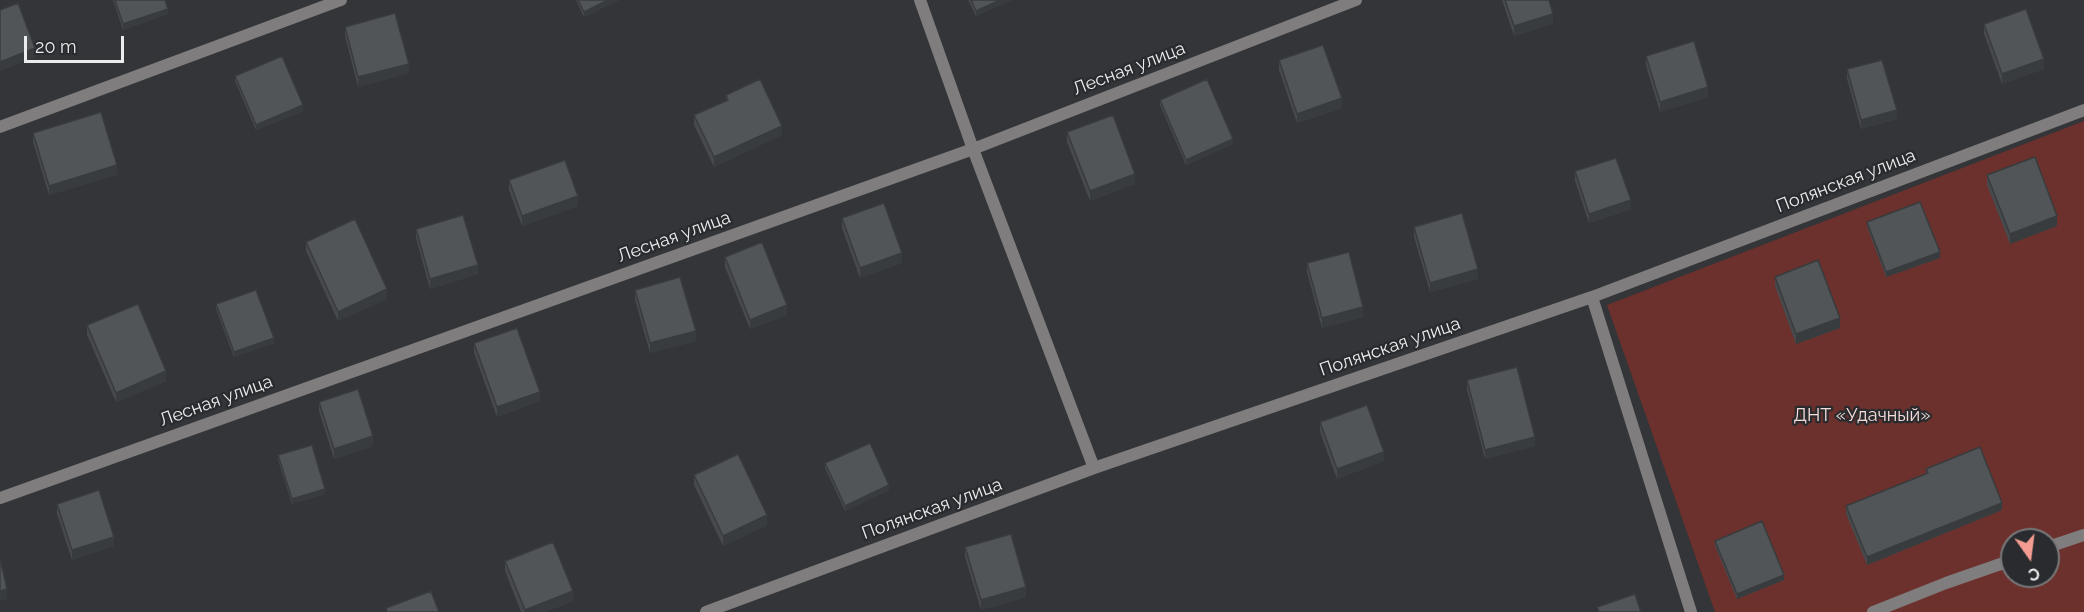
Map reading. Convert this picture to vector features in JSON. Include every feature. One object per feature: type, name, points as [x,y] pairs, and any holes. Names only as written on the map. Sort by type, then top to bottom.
[{"type":"street","points":[[0,127],[341,0]]},
{"type":"street","points":[[920,0],[1095,468]]},
{"type":"street","name":"Лесная улица","points":[[0,498],[974,148],[1356,0]]},
{"type":"street","name":"Полянская улица","points":[[706,612],[1095,468],[1592,297],[2084,110]]},
{"type":"street","points":[[1592,297],[1691,612]]},
{"type":"street","points":[[2060,543],[2084,535]]},
{"type":"street","points":[[1873,612],[2000,564]]},
{"type":"green space","name":"ДНТ «Удачный»","points":[[2084,121],[2084,612],[1715,612],[1607,305]]},
{"type":"building","points":[[115,0],[165,0],[168,9],[123,24]]},
{"type":"building","points":[[578,0],[608,0],[584,12]]},
{"type":"building","points":[[971,0],[1000,0],[976,11]]},
{"type":"building","points":[[1505,0],[1549,0],[1553,14],[1514,26]]},
{"type":"building","points":[[18,3],[35,48],[0,62],[0,10]]},
{"type":"building","points":[[2026,9],[2044,59],[2002,74],[1984,24]]},
{"type":"building","points":[[395,13],[409,64],[358,77],[345,27]]},
{"type":"building","points":[[1694,41],[1708,87],[1660,102],[1646,56]]},
{"type":"building","points":[[1323,45],[1342,98],[1297,114],[1279,60]]},
{"type":"building","points":[[282,56],[303,105],[256,125],[235,76]]},
{"type":"building","points":[[1882,60],[1897,110],[1861,120],[1847,69]]},
{"type":"building","points":[[760,79],[782,126],[714,157],[694,115],[728,100],[726,95]]},
{"type":"building","points":[[1207,79],[1233,139],[1186,160],[1160,100]]},
{"type":"building","points":[[101,112],[117,165],[49,186],[33,133]]},
{"type":"building","points":[[1113,115],[1135,174],[1090,191],[1067,132]]},
{"type":"building","points":[[2035,157],[2057,216],[2010,234],[1987,175]]},
{"type":"building","points":[[1616,158],[1631,200],[1589,214],[1575,171]]},
{"type":"building","points":[[565,160],[578,196],[522,216],[509,180]]},
{"type":"building","points":[[1920,202],[1940,252],[1886,272],[1867,222]]},
{"type":"building","points":[[884,203],[902,253],[860,268],[842,218]]},
{"type":"building","points":[[1462,213],[1478,269],[1430,283],[1414,227]]},
{"type":"building","points":[[463,215],[478,265],[430,279],[416,229]]},
{"type":"building","points":[[355,219],[387,289],[338,312],[306,242]]},
{"type":"building","points":[[762,242],[787,305],[750,320],[725,257]]},
{"type":"building","points":[[1349,252],[1363,307],[1322,318],[1307,263]]},
{"type":"building","points":[[1818,260],[1840,318],[1796,334],[1775,277]]},
{"type":"building","points":[[680,277],[696,331],[650,343],[635,290]]},
{"type":"building","points":[[256,290],[274,338],[234,352],[216,304]]},
{"type":"building","points":[[138,304],[166,371],[116,393],[87,325]]},
{"type":"building","points":[[517,328],[540,392],[497,407],[474,343]]},
{"type":"building","points":[[1517,367],[1535,437],[1485,450],[1467,380]]},
{"type":"building","points":[[358,389],[373,436],[334,449],[319,402]]},
{"type":"building","points":[[1367,405],[1384,452],[1337,469],[1320,422]]},
{"type":"building","points":[[870,443],[889,485],[845,506],[825,463]]},
{"type":"building","points":[[312,445],[325,489],[292,499],[278,455]]},
{"type":"building","points":[[1980,447],[2002,503],[1867,557],[1846,506],[1928,473],[1926,469]]},
{"type":"building","points":[[738,454],[767,515],[723,536],[694,475]]},
{"type":"building","points":[[99,490],[114,537],[72,550],[57,504]]},
{"type":"building","points":[[1762,521],[1784,575],[1737,594],[1715,541]]},
{"type":"building","points":[[1011,534],[1026,587],[981,600],[965,547]]},
{"type":"building","points":[[553,542],[573,591],[525,610],[505,561]]},
{"type":"building","points":[[0,558],[7,589],[0,591]]},
{"type":"building","points":[[431,591],[439,612],[387,612],[386,608]]},
{"type":"building","points":[[1635,594],[1641,612],[1599,612],[1597,607]]}]
